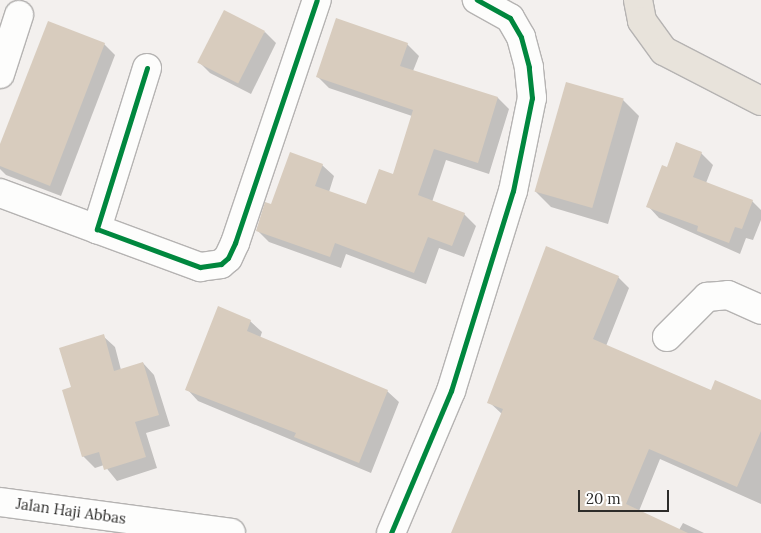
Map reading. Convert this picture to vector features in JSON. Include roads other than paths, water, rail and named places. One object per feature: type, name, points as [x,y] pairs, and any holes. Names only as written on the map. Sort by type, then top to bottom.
[{"type":"highway","points":[[638,0],[642,21],[664,51],[761,101]]},
{"type":"street","points":[[0,193],[200,267],[221,264],[228,258],[317,0]]},
{"type":"street","points":[[391,533],[451,391],[513,191],[532,98],[529,67],[521,37],[510,18],[486,2]]},
{"type":"street","points":[[0,74],[19,15]]},
{"type":"street","points":[[97,230],[147,68]]},
{"type":"street","points":[[667,337],[707,297],[728,294],[761,310]]},
{"type":"street","name":"Jalan Haji Abbas","points":[[0,502],[231,533]]}]
